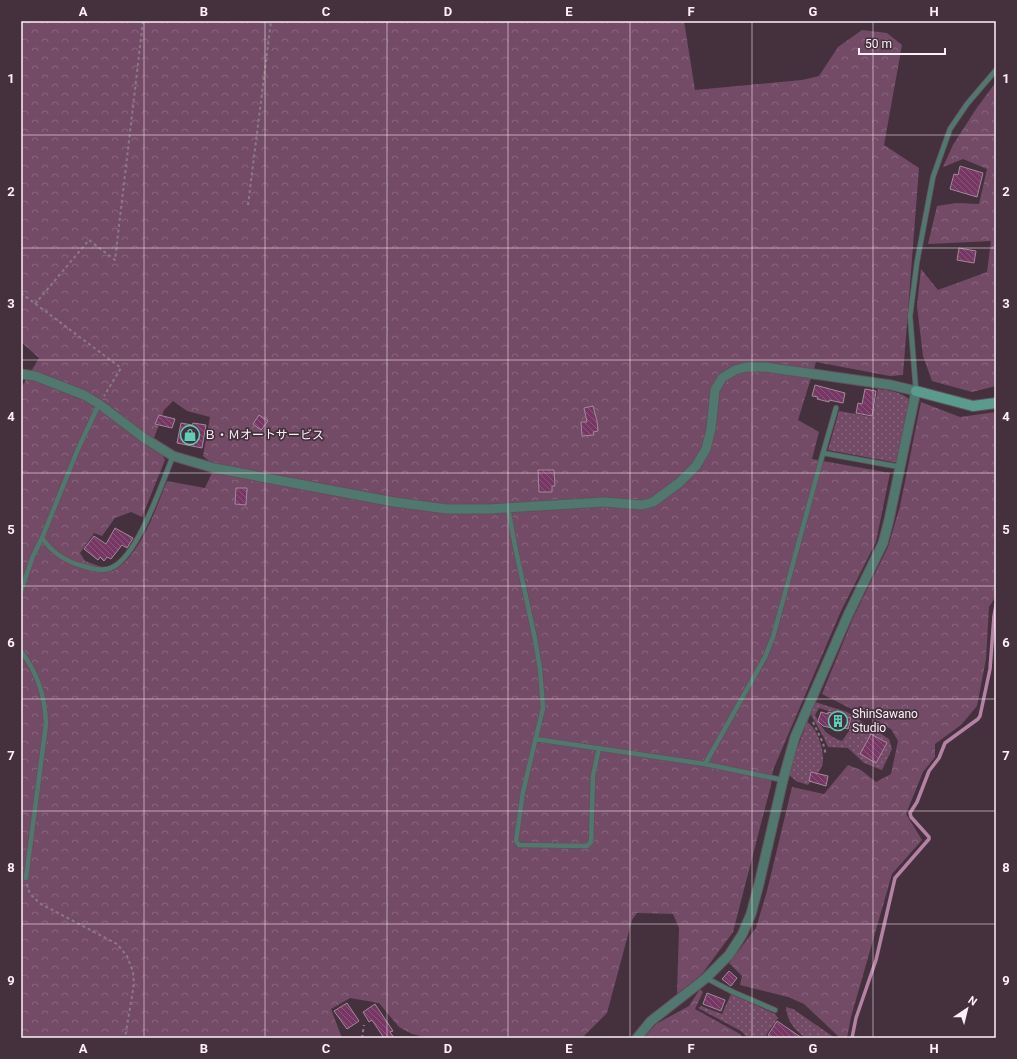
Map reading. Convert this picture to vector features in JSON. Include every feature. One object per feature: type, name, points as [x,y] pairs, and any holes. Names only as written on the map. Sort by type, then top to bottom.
[{"type":"street","points":[[21,374],[35,376],[71,389],[99,404],[144,438],[173,456],[214,468],[394,502],[447,509],[508,508],[604,502],[642,505],[653,502],[679,483],[696,466],[706,449],[711,428],[715,390],[722,378],[735,370],[746,367],[765,367],[891,385],[973,406],[996,404]]},
{"type":"street","points":[[637,1038],[651,1021],[706,978],[729,955],[742,935],[760,884],[783,780],[795,737],[848,615],[882,543],[889,520],[916,391]]},
{"type":"lane","points":[[916,391],[910,316],[917,262],[933,177],[950,129],[966,104],[996,70]]},
{"type":"lane","points":[[21,591],[33,556],[42,538],[78,449],[99,404]]},
{"type":"lane","points":[[705,764],[765,657],[773,637],[836,408]]},
{"type":"lane","points":[[823,453],[900,467]]},
{"type":"lane","points":[[42,538],[50,549],[76,565],[104,570],[113,567],[122,560],[139,538],[173,456]]},
{"type":"lane","points":[[508,508],[535,639],[540,669],[543,708],[522,792],[516,841],[519,846],[587,846],[591,842],[593,776],[599,748]]},
{"type":"lane","points":[[21,651],[30,663],[42,692],[46,709],[46,724],[26,878]]},
{"type":"lane","points":[[535,739],[705,764],[783,780]]},
{"type":"lane","points":[[706,978],[733,992],[775,1010]]},
{"type":"path","points":[[35,304],[89,240],[115,260],[143,21]]},
{"type":"path","points":[[248,205],[271,21]]},
{"type":"path","points":[[21,293],[121,368],[99,404]]},
{"type":"path","points":[[806,713],[817,728],[826,756]]},
{"type":"path","points":[[26,878],[27,889],[31,896],[41,904],[117,944],[127,956],[133,972],[134,984],[125,1038]]},
{"type":"path","points":[[362,1038],[364,1026]]},
{"type":"green space","points":[[21,21],[684,21],[695,90],[802,80],[819,76],[838,47],[862,30],[887,33],[902,45],[884,145],[919,168],[903,375],[890,376],[816,362],[798,420],[819,432],[812,459],[890,473],[876,542],[841,611],[773,770],[771,785],[733,932],[702,974],[677,994],[679,928],[673,914],[637,913],[632,920],[607,1013],[582,1038],[429,1038],[412,1034],[399,1027],[379,1003],[350,998],[331,1009],[342,1038],[21,1038],[21,385],[23,385],[39,358],[21,342]],"holes":[[[173,401],[187,411],[210,417],[203,456],[215,466],[205,488],[167,481],[145,533],[126,561],[113,571],[85,561],[80,553],[94,533],[102,536],[115,518],[131,512],[142,517],[165,460],[154,438],[164,410]]]},
{"type":"green space","points":[[996,82],[996,386],[972,392],[932,381],[923,356],[917,306],[921,269],[938,290],[987,272],[991,241],[928,244],[937,206],[956,203],[979,204],[987,169],[963,159],[943,167],[953,145],[976,109]]},
{"type":"green space","points":[[878,389],[901,394],[912,402],[898,463],[828,450],[839,411],[872,417]]},
{"type":"green space","points":[[921,402],[960,417],[996,412],[996,596],[989,607],[986,659],[977,706],[961,725],[935,744],[935,757],[923,772],[906,814],[922,840],[892,874],[851,1017],[847,1038],[838,1038],[838,1036],[804,1004],[788,997],[740,985],[742,976],[729,963],[756,928],[767,891],[792,787],[824,794],[848,765],[861,770],[876,782],[891,774],[898,741],[891,729],[822,694],[853,618],[888,547],[900,506]]},
{"type":"green space","points":[[815,702],[847,712],[889,739],[892,749],[882,770],[864,763],[848,748],[828,747],[810,713]],"holes":[[[819,708],[852,718],[849,731],[842,741],[832,737],[820,725],[815,715]]]},
{"type":"green space","points":[[807,722],[818,735],[823,755],[821,768],[808,785],[796,781],[788,774]]},
{"type":"green space","points":[[700,989],[703,992],[695,1009],[740,1034],[744,1038],[644,1038],[656,1024],[689,1006]]},
{"type":"green space","points":[[731,994],[775,1014],[778,1018],[766,1035],[770,1038],[748,1038],[741,1031],[698,1008],[701,1006],[722,1014]]},
{"type":"green space","points":[[786,1007],[793,1009],[835,1038],[802,1038],[803,1036],[793,1027],[789,1020]]},
{"type":"building","points":[[960,166],[983,173],[977,197],[950,189],[954,174],[958,175]]},
{"type":"building","points":[[959,248],[976,251],[974,263],[957,260]]},
{"type":"building","points":[[815,385],[845,393],[843,403],[829,400],[829,402],[812,396]]},
{"type":"building","points":[[865,389],[876,391],[872,416],[856,413],[858,403],[862,404]]},
{"type":"building","points":[[593,406],[598,431],[593,432],[594,435],[582,436],[581,422],[587,422],[584,408]]},
{"type":"building","points":[[159,415],[175,419],[172,428],[155,424]]},
{"type":"building","points":[[259,415],[268,421],[261,430],[253,424]]},
{"type":"building","points":[[181,423],[206,425],[202,448],[177,443]]},
{"type":"building","points":[[538,470],[554,470],[555,486],[552,486],[552,492],[539,492]]},
{"type":"building","points":[[236,488],[247,488],[246,505],[235,504]]},
{"type":"building","points":[[115,528],[133,538],[127,548],[122,545],[111,559],[107,557],[104,561],[100,557],[98,560],[84,549],[94,536],[106,544]]},
{"type":"building","name":"ShinSawano Studio","points":[[821,712],[828,714],[828,712],[851,718],[848,729],[833,724],[832,728],[823,726],[818,721]]},
{"type":"building","points":[[871,734],[887,743],[876,763],[860,754]]},
{"type":"building","points":[[811,772],[828,776],[826,786],[809,781]]},
{"type":"building","points":[[729,971],[737,978],[731,986],[722,979]]},
{"type":"building","points":[[707,993],[725,1000],[721,1011],[703,1004]]},
{"type":"building","points":[[347,1003],[359,1021],[347,1029],[334,1011]]},
{"type":"building","points":[[375,1004],[393,1031],[390,1032],[394,1038],[384,1038],[372,1020],[369,1022],[363,1012]]},
{"type":"building","points":[[777,1021],[802,1038],[773,1038],[768,1035]]},
{"type":"waterway","points":[[852,1038],[856,1018],[876,960],[895,878],[929,839],[929,837],[911,817],[910,813],[917,802],[929,771],[939,758],[945,743],[980,716],[990,669],[996,605]]},
{"type":"place","name":"Ｂ・Ｍオートサービス","points":[[190,435]]},
{"type":"place","name":"ShinSawano Studio","points":[[838,721]]}]
